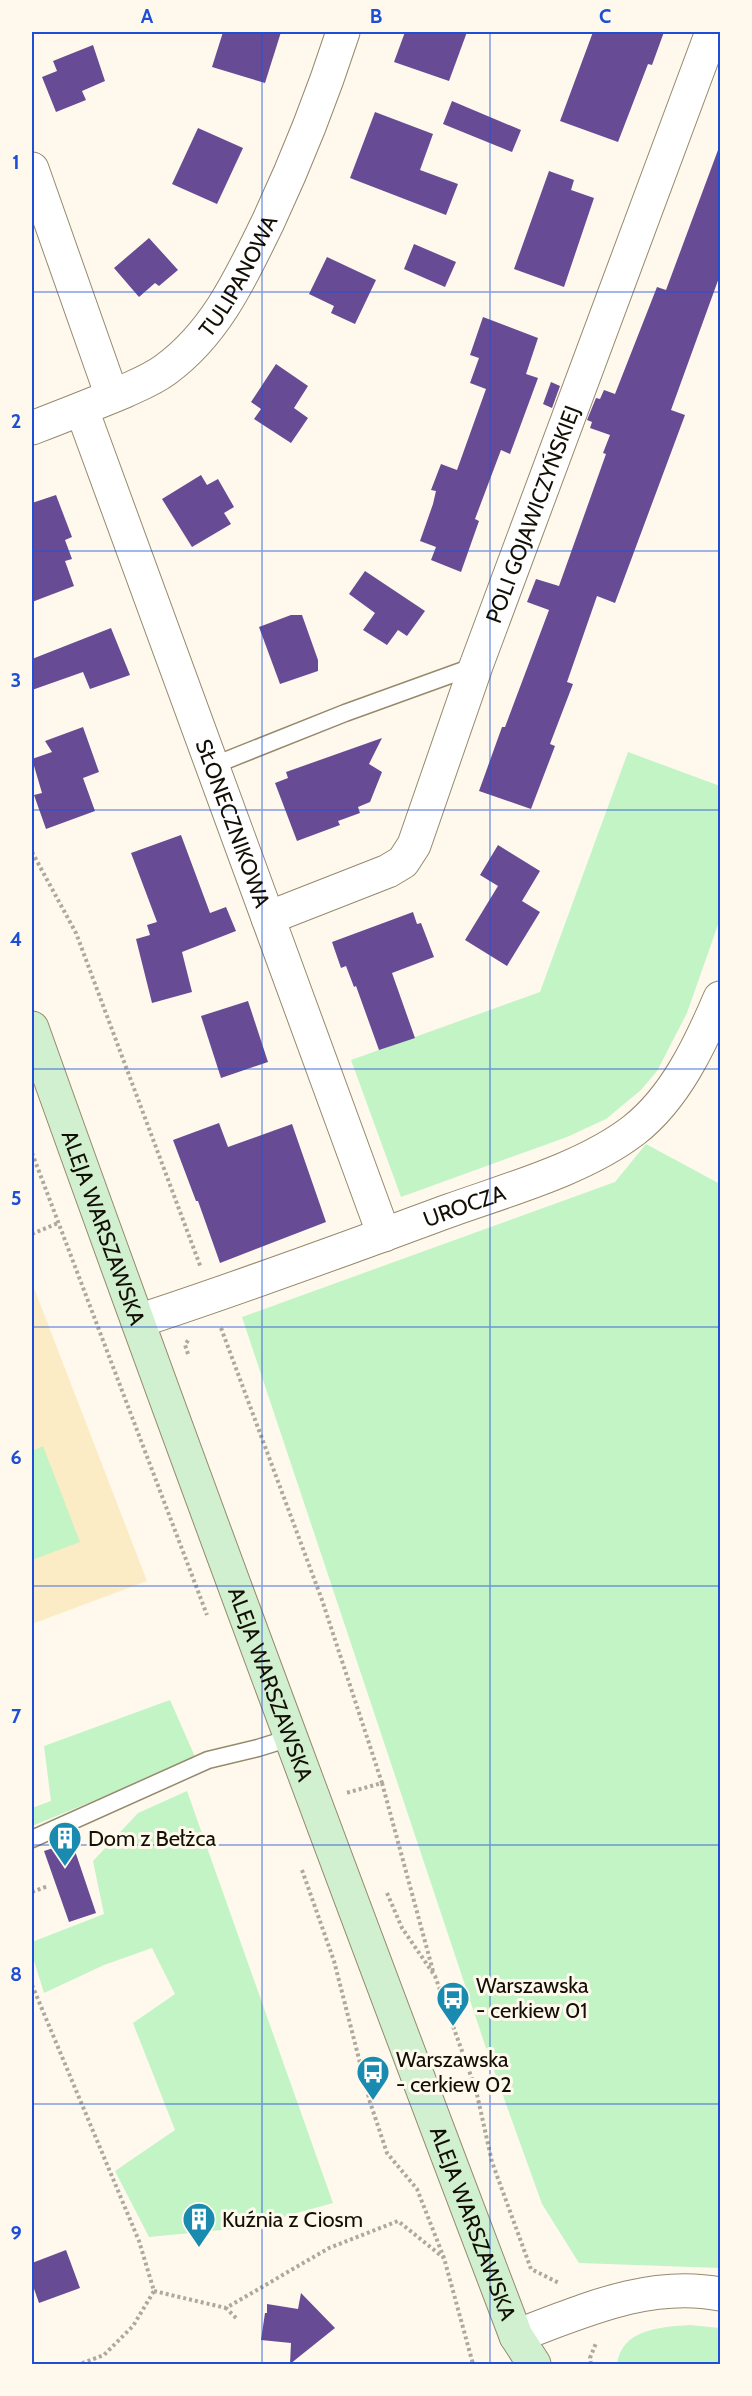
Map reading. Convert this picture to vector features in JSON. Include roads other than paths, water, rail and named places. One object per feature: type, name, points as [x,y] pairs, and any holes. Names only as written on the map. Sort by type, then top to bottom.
[{"type":"street","name":"TULIPANOWA","points":[[32,428],[82,410],[164,371],[193,346],[217,318],[237,286],[300,148],[343,32]]},
{"type":"street","name":"POLI GOJAWICZYŃSKIEJ","points":[[268,918],[388,871],[403,862],[414,845],[476,666],[712,32]]},
{"type":"street","points":[[32,169],[112,396]]},
{"type":"street","name":"SŁONECZNIKOWA","points":[[82,410],[384,1235]]},
{"type":"street","name":"UROCZA","points":[[138,1321],[212,1298],[384,1235],[570,1166],[607,1149],[635,1129],[659,1106],[682,1075],[720,998]]},
{"type":"street","name":"ALEJA WARSZAWSKA","points":[[32,1028],[290,1738],[516,2350],[534,2364]]},
{"type":"street","points":[[516,2350],[615,2300],[649,2294],[681,2292],[720,2294]]},
{"type":"lane","points":[[212,766],[345,713],[476,666]]},
{"type":"lane","points":[[32,1839],[208,1760],[290,1738]]},
{"type":"place","name":"Dom z Bełżca","points":[[65,1867]]},
{"type":"place","name":"Warszawska - cerkiew 01","points":[[453,2027]]},
{"type":"place","name":"Warszawska - cerkiew 02","points":[[373,2101]]},
{"type":"place","name":"Kuźnia z Ciosm","points":[[199,2248]]}]
